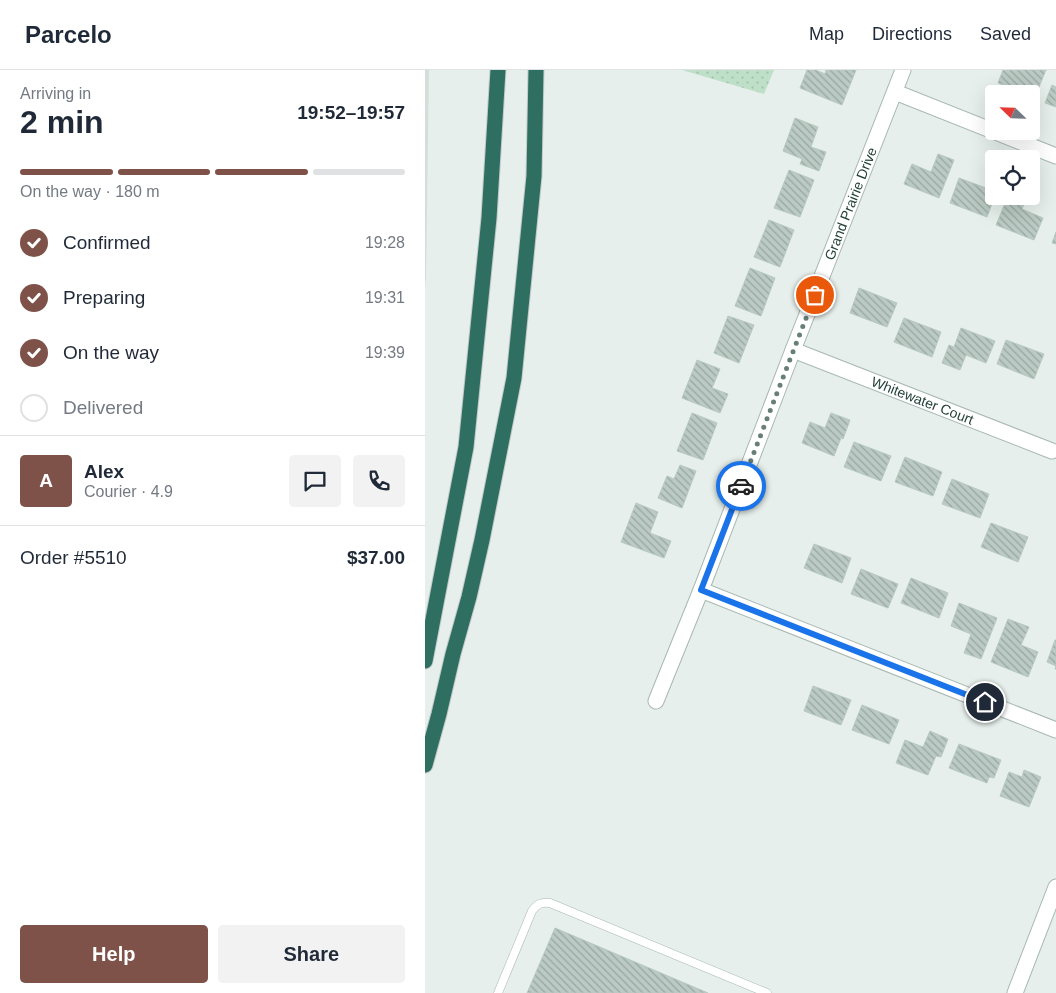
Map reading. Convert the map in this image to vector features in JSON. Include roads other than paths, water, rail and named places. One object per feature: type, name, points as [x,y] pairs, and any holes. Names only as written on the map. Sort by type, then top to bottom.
[{"type":"highway","points":[[425,661],[466,447],[489,218],[498,70]]},
{"type":"highway","points":[[425,765],[469,597],[514,378],[534,176],[536,70]]},
{"type":"street","name":"Grand Prairie Drive","points":[[656,702],[903,70]]},
{"type":"street","points":[[895,92],[1056,156]]},
{"type":"street","name":"Whitewater Court","points":[[793,350],[1052,451]]},
{"type":"street","points":[[701,590],[1056,730]]},
{"type":"street","points":[[1015,993],[1056,887]]},
{"type":"lane","points":[[498,993],[532,911],[537,904],[543,902],[550,903],[767,993]]}]
